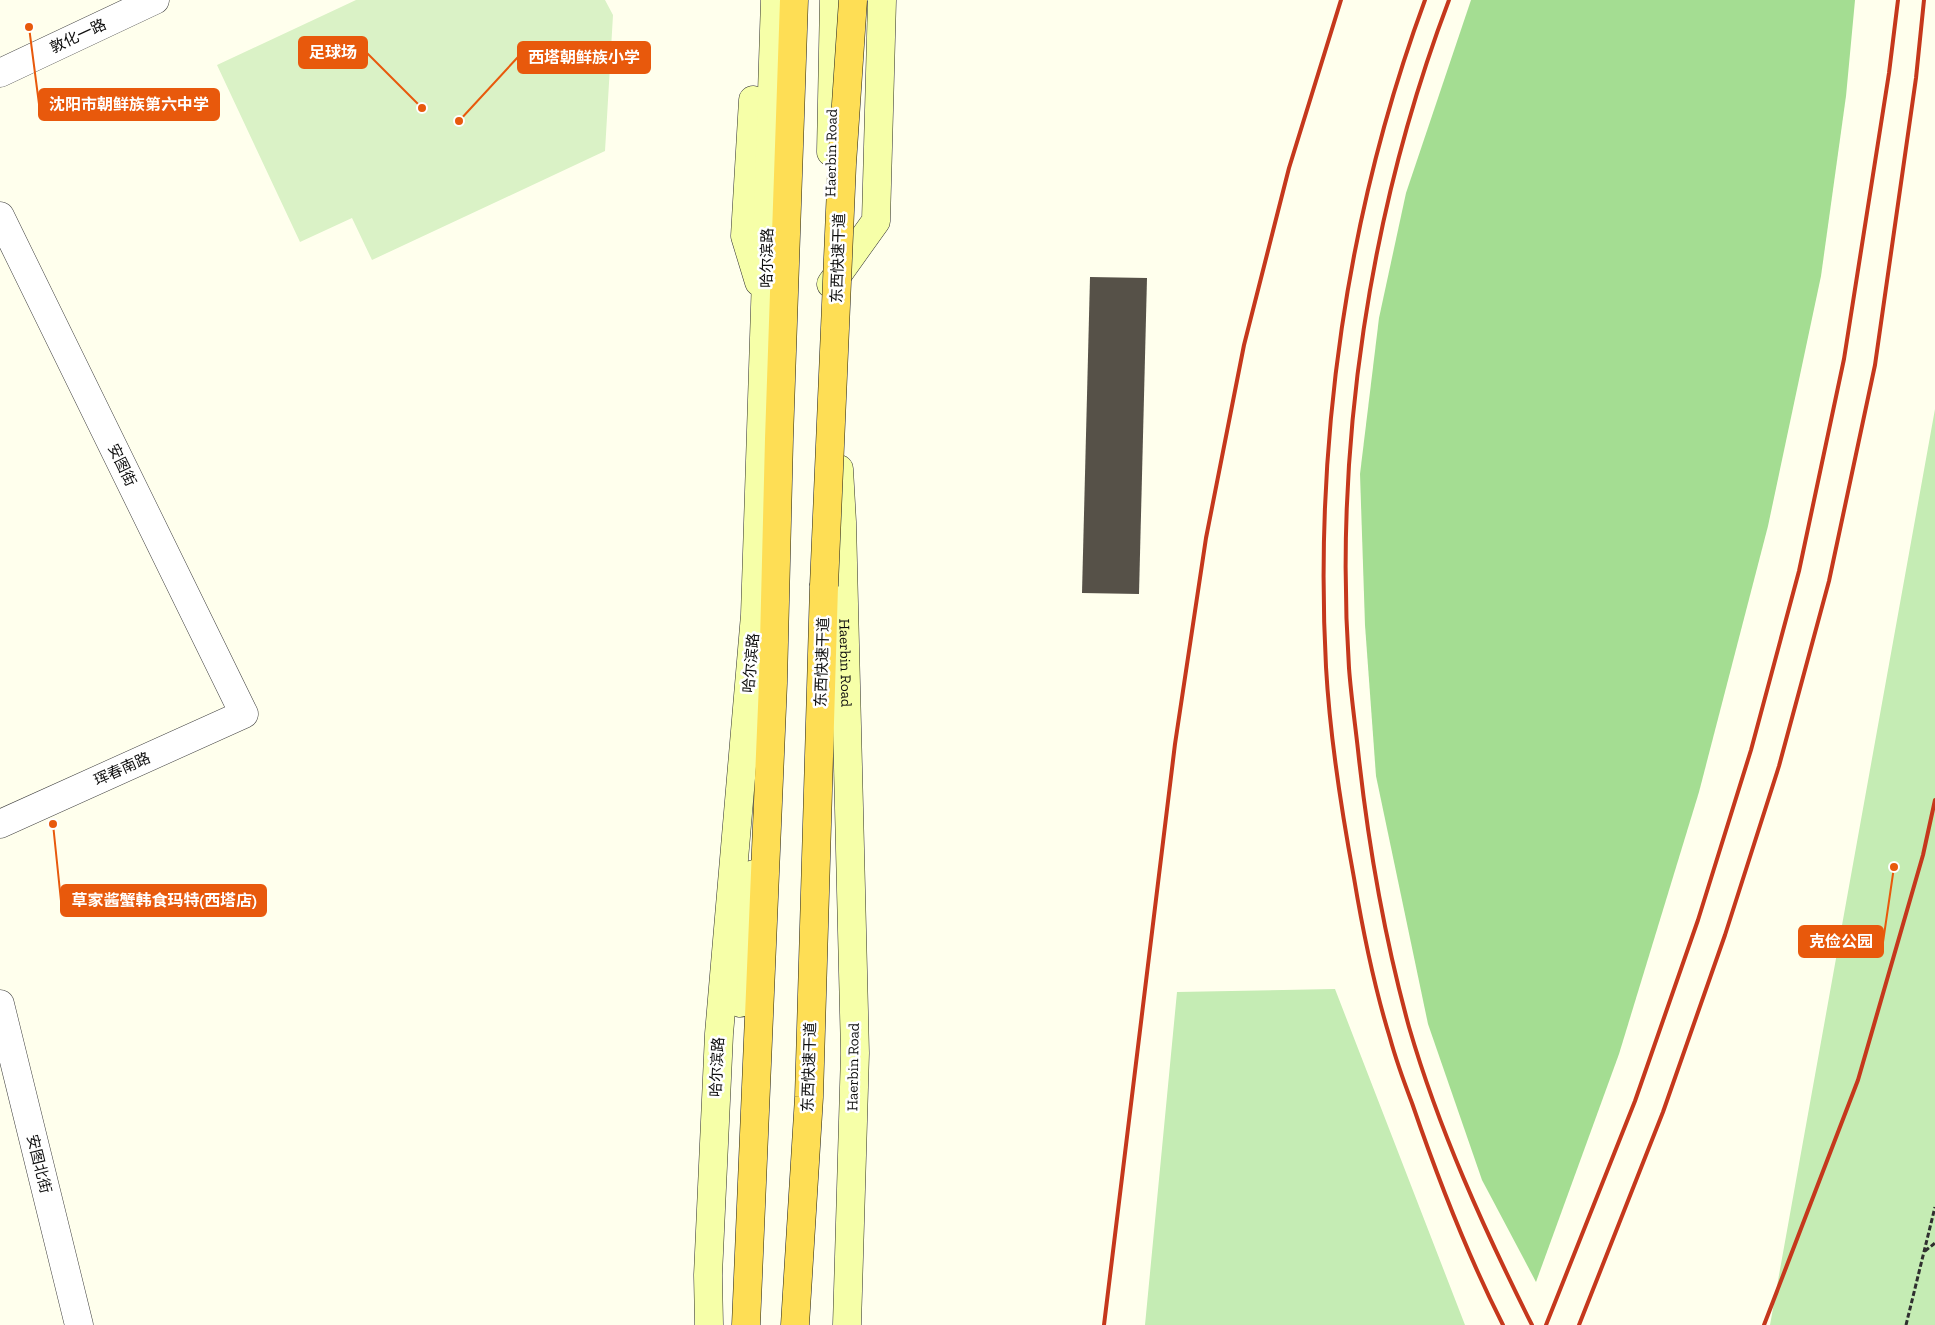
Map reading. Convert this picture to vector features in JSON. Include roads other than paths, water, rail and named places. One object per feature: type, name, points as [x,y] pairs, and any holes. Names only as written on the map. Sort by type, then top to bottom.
[{"type":"highway","points":[[746,1325],[773,683],[779,439],[794,0]]},
{"type":"highway","name":"东西快速干道","points":[[795,1325],[809,1097],[824,586],[842,164],[853,0]]},
{"type":"main road","points":[[759,0],[745,236],[766,305]]},
{"type":"main road","name":"哈尔滨路","points":[[709,1325],[708,1275],[719,1034],[755,615],[775,0]]},
{"type":"main road","name":"Haerbin Road","points":[[834,0],[828,287],[842,522],[855,1053],[847,1325]]},
{"type":"main road","points":[[828,287],[876,221],[882,0]]},
{"type":"main road","points":[[824,586],[843,1170],[833,1325]]},
{"type":"main road","points":[[714,1325],[725,1148],[773,683]]},
{"type":"street","name":"敦化一路","points":[[0,73],[155,0]]},
{"type":"street","name":"安图街","points":[[0,216],[244,714]]},
{"type":"street","name":"珲春南路","points":[[0,824],[244,714]]},
{"type":"street","name":"安图北街","points":[[0,1004],[79,1325]]},
{"type":"railway","points":[[1104,1325],[1175,744],[1206,538],[1244,345],[1289,168],[1341,0]]},
{"type":"railway","points":[[1425,0],[1398,80],[1375,162],[1356,244],[1342,328],[1331,413],[1325,498],[1326,667],[1330,720],[1340,799],[1369,959],[1384,1018],[1397,1063],[1432,1160],[1465,1244],[1503,1325]]},
{"type":"railway","points":[[1449,0],[1421,79],[1398,161],[1379,244],[1364,329],[1353,414],[1347,499],[1346,584],[1349,668],[1372,855],[1392,958],[1409,1027],[1448,1141],[1480,1216],[1532,1325]]},
{"type":"railway","points":[[1546,1325],[1635,1101],[1698,920],[1751,750],[1799,571],[1844,359],[1889,73],[1898,0]]},
{"type":"railway","points":[[1579,1325],[1663,1112],[1725,935],[1779,766],[1829,581],[1875,365],[1916,78],[1924,0]]},
{"type":"railway","points":[[1764,1325],[1858,1080],[1923,855],[1935,800]]},
{"type":"place","name":"沈阳市朝鲜族第六中学","points":[[29,27]]},
{"type":"place","name":"足球场","points":[[422,108]]},
{"type":"place","name":"西塔朝鲜族小学","points":[[459,121]]},
{"type":"place","name":"草家酱蟹韩食玛特(西塔店)","points":[[53,824]]},
{"type":"place","name":"克俭公园","points":[[1894,867]]}]
